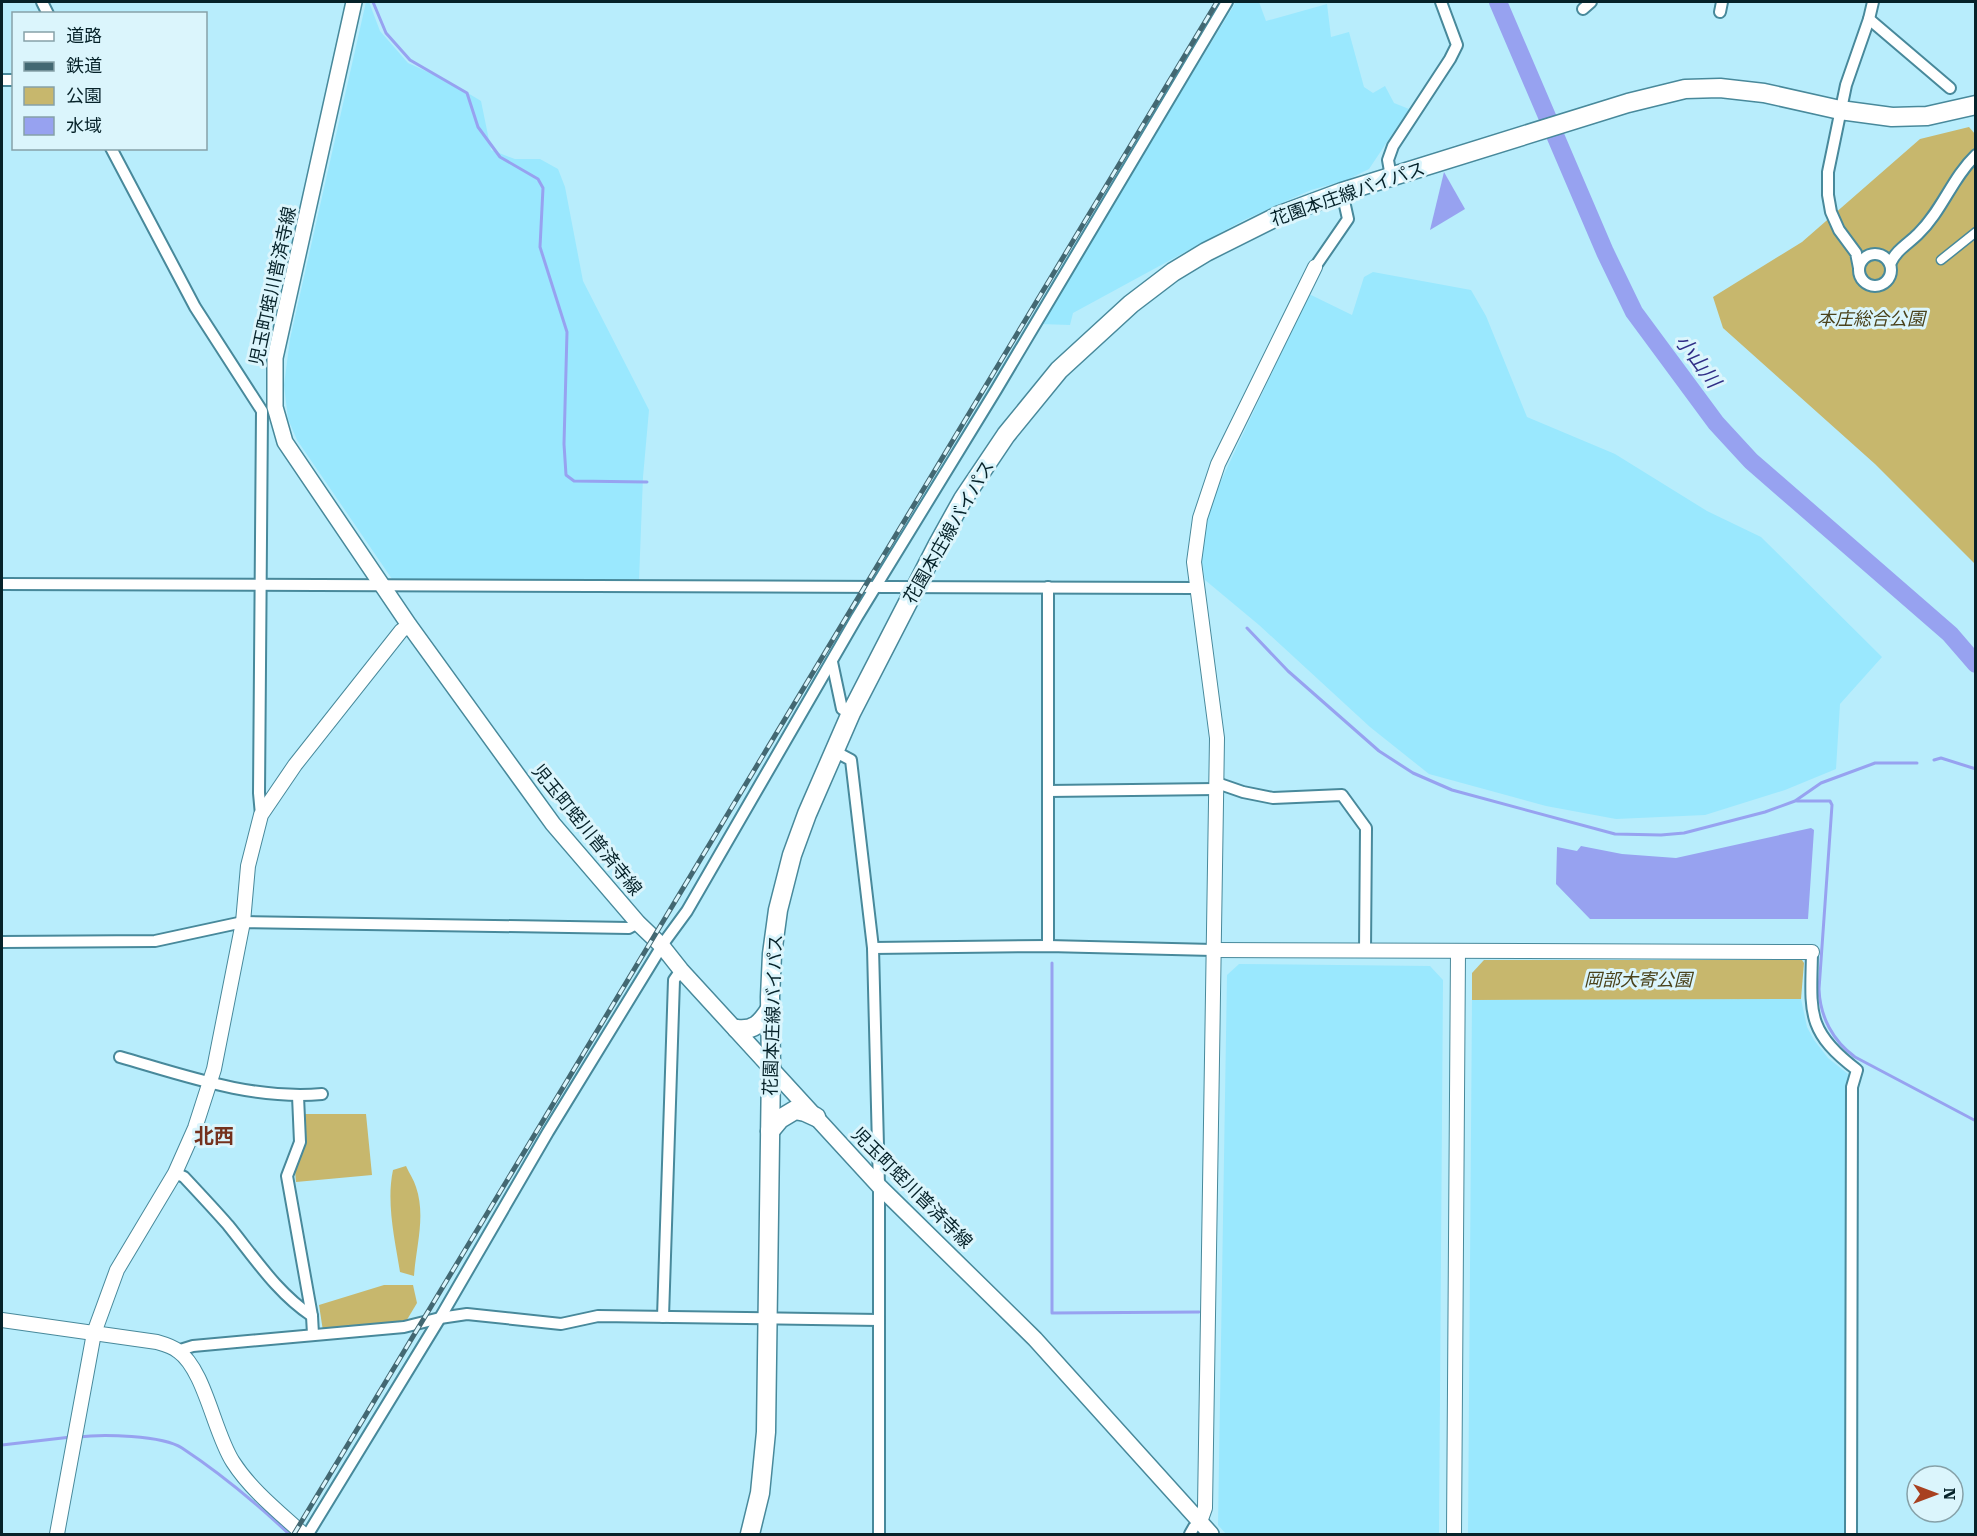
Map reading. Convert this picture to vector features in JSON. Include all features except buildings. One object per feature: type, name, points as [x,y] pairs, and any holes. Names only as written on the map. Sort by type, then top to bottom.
[{"type":"main road","name":"児玉町蛭川普済寺線","points":[[354,2],[275,358],[268,409],[285,442],[409,625],[553,824],[681,970],[879,1186],[1035,1339],[1195,1528],[1211,1534]]},
{"type":"main road","name":"花園本庄線バイパス","points":[[750,1534],[760,1493],[766,1432],[772,954],[778,910],[792,855],[807,814],[851,713],[963,499],[1006,435],[1059,370],[1131,304],[1173,272],[1206,252],[1280,215],[1342,192],[1597,112],[1685,89],[1720,88],[1764,93],[1840,110],[1892,117],[1927,116],[1976,105]]},
{"type":"main road","points":[[737,1029],[753,1029],[770,1009]]},
{"type":"main road","points":[[770,1131],[780,1119],[795,1110],[816,1117]]},
{"type":"street","points":[[308,1534],[440,1318],[548,1132],[675,925],[687,911],[876,587],[1227,2]]},
{"type":"street","points":[[1391,177],[1388,159],[1393,146],[1457,45],[1441,2]]},
{"type":"street","points":[[1873,2],[1840,110],[1828,172],[1828,195],[1839,230],[1856,253],[1865,282],[1880,285],[1888,279],[1889,258]]},
{"type":"street","points":[[1869,19],[1950,88]]},
{"type":"street","points":[[57,1534],[94,1333],[117,1270],[176,1173],[195,1128],[209,1083],[227,1009],[243,922],[248,866],[261,815],[259,792],[260,584],[268,409],[195,308],[112,150]]},
{"type":"street","points":[[1889,258],[1929,223],[1957,177],[1976,155]]},
{"type":"street","points":[[1195,1528],[1204,1515],[1205,1497],[1217,738],[1196,588],[1194,562],[1196,538],[1212,479],[1315,267],[1348,219],[1342,192]]},
{"type":"street","points":[[1941,260],[1976,232]]},
{"type":"street","points":[[1856,253],[1889,258]]},
{"type":"street","points":[[1859,268],[1861,262],[1869,255]]},
{"type":"street","points":[[2,585],[1196,588]]},
{"type":"street","points":[[1048,587],[1048,946]]},
{"type":"street","points":[[261,815],[295,765],[401,631],[409,625]]},
{"type":"street","points":[[832,662],[842,709],[851,713]]},
{"type":"street","points":[[834,751],[851,760],[873,948],[879,1186],[879,1534]]},
{"type":"street","points":[[1048,791],[1216,786],[1273,798],[1342,795],[1366,828],[1365,951]]},
{"type":"street","points":[[2,942],[155,941],[243,922],[629,928],[639,923]]},
{"type":"street","points":[[873,948],[1048,946],[1213,950],[1812,952],[1811,1002],[1816,1025],[1831,1048],[1857,1070],[1852,1087],[1851,1534]]},
{"type":"street","points":[[1454,1534],[1458,951]]},
{"type":"street","points":[[663,1317],[674,980],[681,970]]},
{"type":"street","points":[[120,1057],[241,1090],[298,1096],[322,1094]]},
{"type":"street","points":[[298,1096],[300,1142],[287,1176],[312,1316],[313,1334]]},
{"type":"street","points":[[176,1173],[184,1177],[227,1225],[254,1260],[297,1306],[312,1316]]},
{"type":"street","points":[[177,1351],[193,1346],[404,1327],[467,1314],[561,1323],[598,1316],[879,1320]]},
{"type":"street","points":[[2,1320],[157,1342],[177,1351],[189,1363],[199,1382],[232,1461],[257,1492],[303,1534]]},
{"type":"shaded area","points":[[366,2],[369,2],[380,31],[408,63],[448,81],[481,101],[491,150],[515,159],[540,159],[558,169],[565,187],[583,281],[649,410],[643,477],[639,580],[392,579],[297,440],[288,419],[284,385],[290,339]]},
{"type":"shaded area","points":[[1236,2],[1259,2],[1266,21],[1327,4],[1331,37],[1349,32],[1364,87],[1373,93],[1385,86],[1394,103],[1409,109],[1369,169],[1347,180],[1311,190],[1244,220],[1073,313],[1070,325],[1040,324]]},
{"type":"shaded area","points":[[1373,272],[1471,290],[1486,316],[1527,417],[1615,454],[1707,511],[1761,537],[1882,657],[1840,704],[1836,769],[1785,790],[1705,815],[1616,819],[1546,806],[1429,774],[1370,727],[1259,625],[1205,580],[1201,557],[1211,502],[1309,294],[1352,315],[1364,277]]},
{"type":"shaded area","points":[[1239,964],[1430,966],[1443,980],[1439,1534],[1226,1534],[1218,1525],[1227,975]]},
{"type":"shaded area","points":[[1801,999],[1807,1027],[1814,1040],[1828,1058],[1848,1074],[1846,1534],[1468,1534],[1472,1000]]},
{"type":"green space","name":"本庄総合公園","points":[[1969,127],[1975,134],[1975,564],[1875,464],[1723,328],[1713,297],[1802,242],[1920,139]]},
{"type":"green space","name":"岡部大寄公園","points":[[1484,960],[1802,960],[1804,963],[1801,999],[1472,1000],[1472,973]]},
{"type":"green space","points":[[303,1114],[366,1114],[372,1175],[296,1182],[295,1171],[304,1145]]},
{"type":"green space","points":[[406,1166],[416,1187],[420,1209],[414,1276],[400,1272],[390,1195],[393,1170]]},
{"type":"green space","points":[[384,1285],[413,1285],[417,1303],[405,1323],[323,1331],[319,1305]]},
{"type":"water","points":[[1444,172],[1465,209],[1430,230]]},
{"type":"water","points":[[1811,828],[1814,830],[1808,919],[1590,919],[1556,884],[1557,847],[1577,851],[1581,846],[1622,854],[1676,858]]},
{"type":"waterway","points":[[373,2],[386,33],[410,60],[467,93],[478,127],[500,157],[538,179],[543,188],[540,247],[567,332],[564,444],[566,475],[574,481],[647,482]]},
{"type":"waterway","name":"小山川","points":[[1498,2],[1605,252],[1634,312],[1716,423],[1751,461],[1950,634],[1976,664]]},
{"type":"waterway","points":[[1247,628],[1288,671],[1379,751],[1413,773],[1452,790],[1615,834],[1684,833],[1765,812],[1795,801],[1821,783],[1875,763],[1917,763]]},
{"type":"waterway","points":[[1934,760],[1941,758],[1976,769]]},
{"type":"waterway","points":[[1797,801],[1830,801],[1832,805],[1819,989],[1822,1009],[1829,1028],[1840,1044],[1855,1057],[1976,1121]]},
{"type":"waterway","points":[[1052,963],[1052,1313],[1199,1312]]},
{"type":"waterway","points":[[78,1437],[132,1436],[161,1440],[182,1448],[224,1478],[289,1534]]},
{"type":"waterway","points":[[2,1445],[71,1437]]},
{"type":"railway","points":[[294,1534],[1217,2]]},
{"type":"district","name":"北西","points":[[214,1136]]}]
